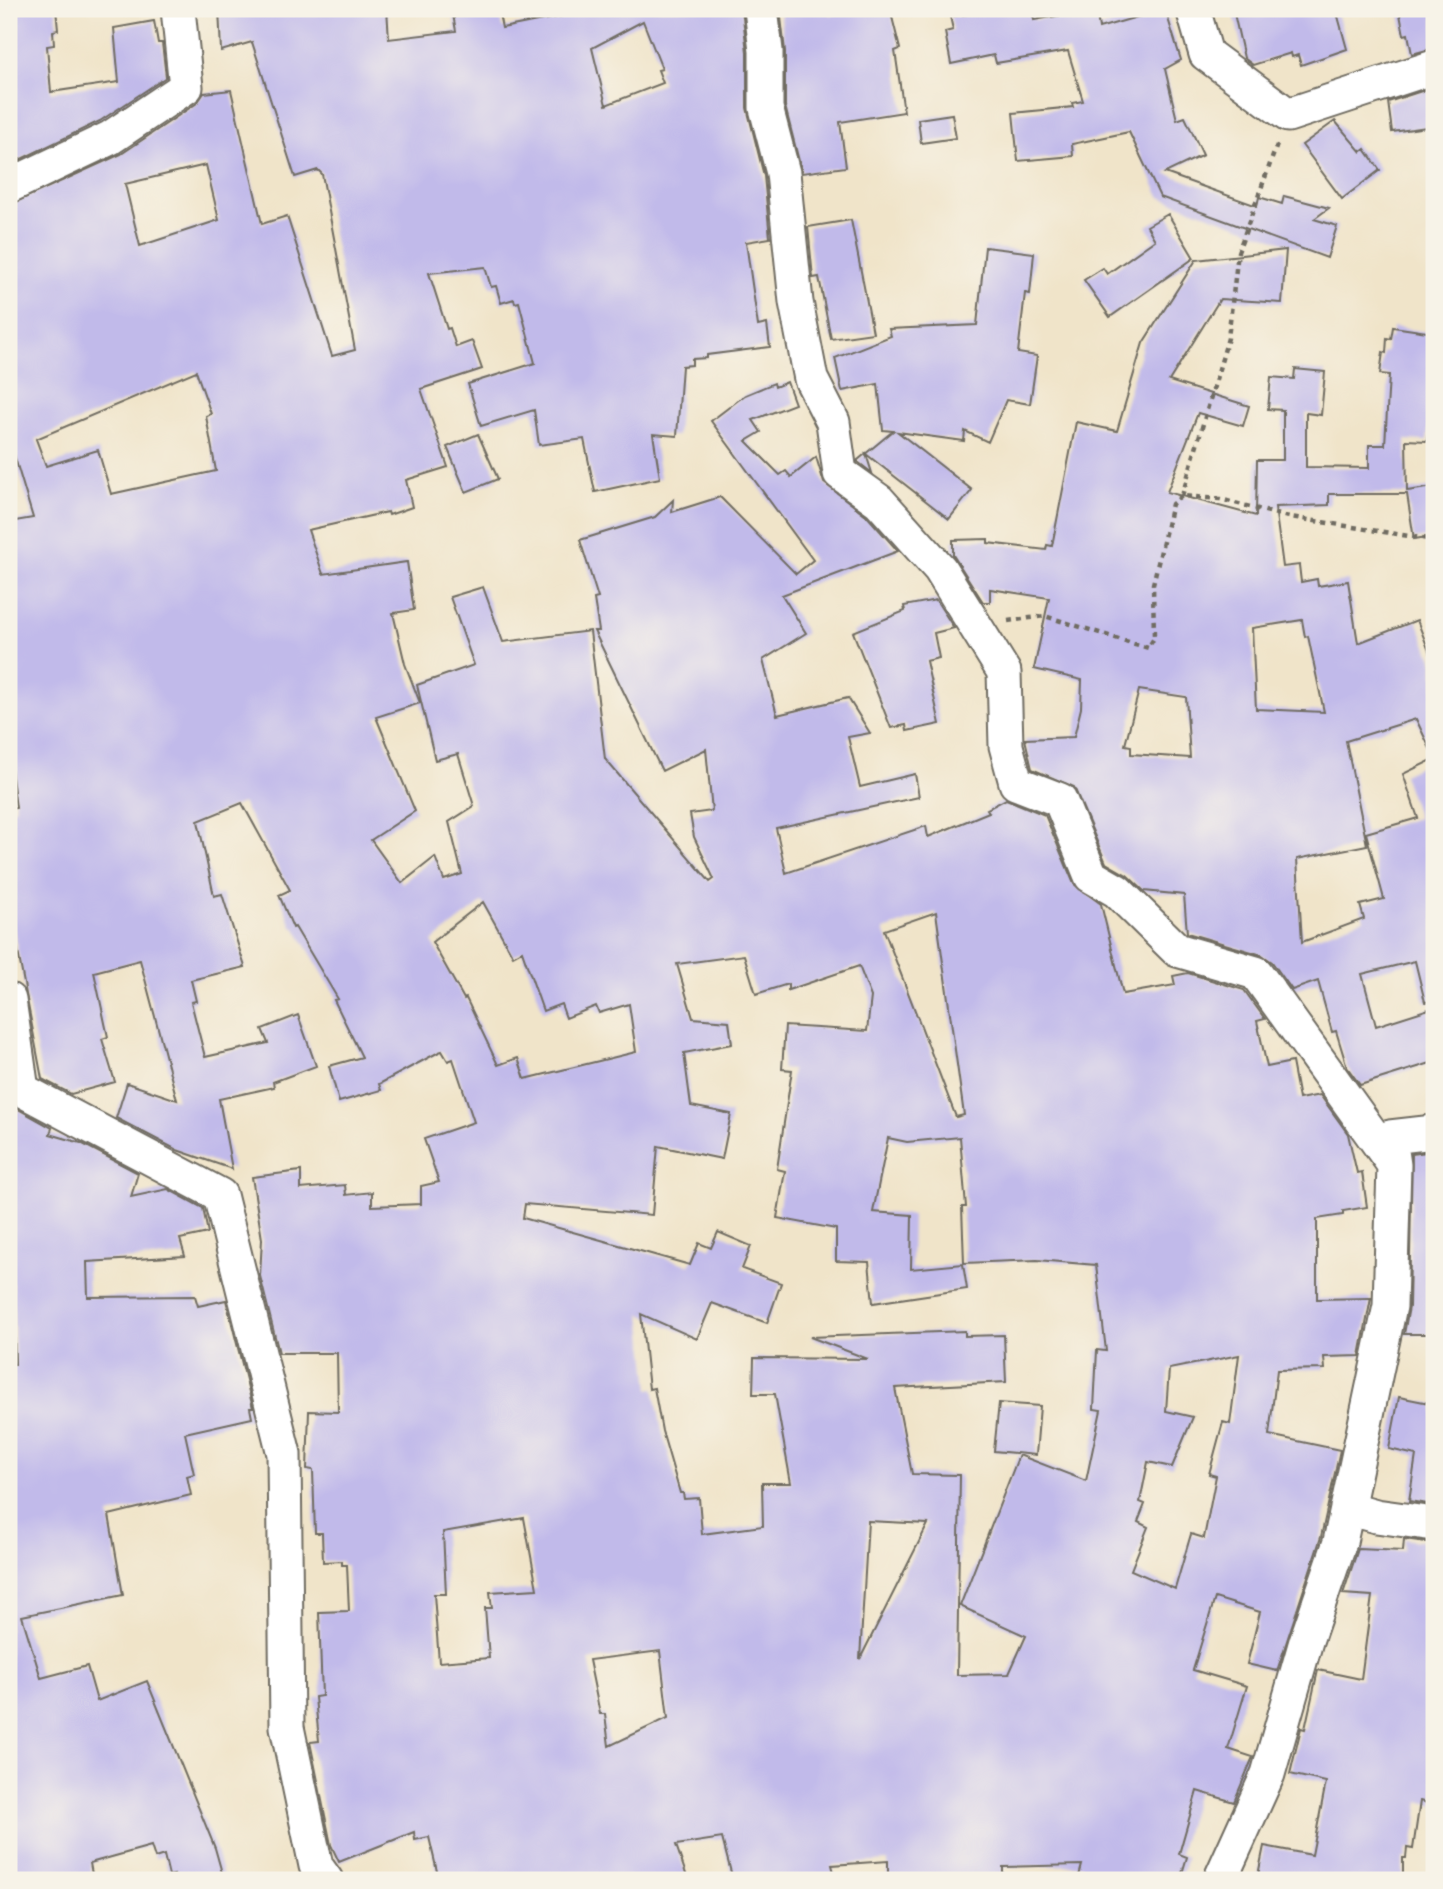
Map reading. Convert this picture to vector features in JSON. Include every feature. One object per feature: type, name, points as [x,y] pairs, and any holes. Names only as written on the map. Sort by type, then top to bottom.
[{"type":"street","points":[[9,186],[110,138],[186,87],[178,9]]},
{"type":"street","points":[[761,9],[766,51],[766,108],[783,173],[796,302],[811,379],[833,422],[840,473],[879,501],[940,569],[1004,672],[1006,746],[1016,783],[1060,800],[1091,876],[1116,891],[1177,950],[1256,973],[1394,1165]]},
{"type":"street","points":[[1193,9],[1206,54],[1287,115],[1434,67]]},
{"type":"street","points":[[9,1000],[22,1090],[220,1195],[284,1454],[287,1727],[316,1866],[326,1880]]},
{"type":"street","points":[[1220,1880],[1268,1774],[1306,1641],[1340,1542],[1390,1307],[1394,1165],[1391,1137],[1434,1132]]},
{"type":"street","points":[[1347,1508],[1434,1524]]},
{"type":"path","points":[[975,626],[1045,616],[1148,648],[1154,638],[1153,584],[1172,504],[1182,496],[1228,338],[1238,252],[1287,115]]},
{"type":"path","points":[[1182,496],[1220,499],[1284,516],[1434,540]]},
{"type":"building","points":[[9,9],[56,9],[58,30],[53,31],[54,45],[47,46],[51,92],[119,82],[114,28],[154,21],[158,43],[162,43],[166,77],[100,121],[9,165]]},
{"type":"building","points":[[219,9],[387,9],[389,39],[456,31],[452,9],[498,9],[502,28],[582,12],[580,9],[742,9],[747,52],[747,108],[764,176],[770,238],[746,242],[758,326],[767,324],[770,347],[707,355],[707,358],[692,359],[692,365],[682,366],[677,436],[653,434],[660,478],[595,492],[584,439],[539,445],[534,410],[481,426],[468,384],[535,363],[519,302],[515,303],[514,299],[501,303],[496,286],[491,287],[485,267],[429,273],[447,329],[450,328],[456,347],[472,341],[482,369],[421,389],[448,467],[406,480],[412,507],[389,515],[388,512],[308,530],[323,574],[407,562],[414,610],[393,613],[405,664],[420,703],[376,717],[415,811],[371,840],[402,883],[435,857],[444,880],[462,874],[449,822],[474,806],[458,754],[435,760],[417,685],[474,665],[450,597],[483,587],[503,642],[590,631],[605,759],[710,882],[714,879],[694,837],[690,814],[712,811],[706,749],[662,771],[594,631],[599,631],[594,599],[598,598],[580,540],[655,517],[673,500],[672,512],[720,497],[796,574],[813,560],[711,421],[745,395],[774,383],[775,387],[787,382],[795,404],[753,420],[761,432],[746,441],[780,475],[786,471],[791,477],[816,457],[824,483],[866,515],[898,551],[782,595],[806,633],[763,660],[777,715],[848,698],[870,733],[848,737],[860,787],[915,774],[919,797],[776,828],[786,873],[926,826],[928,837],[989,812],[987,809],[1006,799],[1045,815],[1074,884],[1101,904],[1123,994],[1175,985],[1173,976],[1188,973],[1244,990],[1265,1019],[1257,1021],[1267,1067],[1292,1062],[1299,1099],[1320,1095],[1348,1134],[1357,1173],[1362,1172],[1367,1207],[1343,1211],[1343,1215],[1317,1219],[1317,1299],[1371,1298],[1360,1356],[1324,1357],[1325,1369],[1277,1370],[1269,1435],[1340,1450],[1321,1537],[1277,1671],[1247,1664],[1260,1612],[1215,1598],[1193,1670],[1247,1686],[1228,1749],[1253,1757],[1234,1802],[1197,1791],[1179,1854],[1187,1857],[1180,1880],[1078,1880],[1082,1865],[1003,1867],[1003,1880],[888,1880],[888,1861],[832,1865],[836,1880],[733,1880],[722,1838],[676,1845],[688,1880],[439,1880],[429,1837],[415,1840],[414,1832],[339,1862],[331,1845],[310,1742],[319,1741],[315,1697],[322,1696],[319,1612],[349,1611],[347,1565],[342,1565],[342,1561],[323,1562],[322,1533],[315,1533],[313,1470],[307,1469],[309,1411],[338,1412],[337,1353],[279,1353],[260,1276],[262,1239],[252,1177],[301,1171],[301,1189],[345,1185],[346,1195],[372,1192],[372,1206],[421,1204],[421,1186],[439,1182],[424,1139],[474,1122],[453,1059],[448,1061],[442,1051],[439,1052],[379,1084],[381,1090],[339,1102],[329,1066],[362,1057],[334,1000],[338,999],[295,927],[293,928],[279,895],[290,890],[242,803],[198,821],[214,896],[222,894],[245,967],[191,980],[196,1001],[191,1002],[205,1057],[268,1043],[262,1029],[298,1015],[316,1066],[273,1082],[274,1087],[219,1099],[232,1169],[177,1150],[116,1118],[127,1083],[177,1100],[140,960],[94,972],[108,1037],[102,1039],[115,1082],[71,1094],[42,1079],[9,904],[9,809],[16,808],[9,753],[9,522],[33,518],[9,438],[9,205],[121,154],[197,103],[204,93],[231,90],[262,224],[287,216],[332,356],[355,350],[322,174],[318,170],[295,177],[252,42],[221,51]],"holes":[[[643,21],[662,69],[658,70],[663,83],[606,105],[592,48]],[[206,165],[219,220],[140,246],[125,184]],[[196,371],[211,414],[206,416],[216,471],[111,494],[98,450],[46,466],[36,439]],[[483,902],[513,956],[522,951],[543,1011],[561,1004],[566,1018],[596,1006],[599,1013],[629,1004],[636,1052],[525,1079],[518,1058],[498,1065],[466,998],[464,999],[432,942]],[[936,912],[964,1115],[956,1117],[884,930]],[[744,955],[756,994],[788,984],[788,990],[859,966],[871,997],[867,1031],[785,1026],[782,1069],[792,1070],[777,1169],[785,1171],[777,1218],[836,1229],[836,1261],[869,1262],[873,1303],[967,1289],[963,1264],[911,1269],[912,1215],[873,1212],[888,1138],[907,1142],[960,1137],[966,1207],[962,1207],[964,1263],[1037,1260],[1096,1265],[1106,1351],[1097,1350],[1094,1409],[1101,1410],[1086,1481],[1019,1455],[960,1606],[1026,1636],[1009,1674],[957,1675],[960,1475],[912,1474],[895,1388],[1006,1382],[1004,1335],[965,1336],[965,1331],[810,1337],[868,1359],[754,1358],[753,1394],[775,1394],[791,1483],[762,1483],[763,1526],[702,1534],[699,1498],[684,1499],[683,1493],[680,1493],[662,1431],[654,1388],[649,1389],[641,1314],[697,1339],[712,1303],[767,1323],[781,1283],[742,1269],[751,1246],[718,1232],[711,1248],[699,1243],[690,1265],[523,1218],[525,1204],[652,1215],[658,1146],[722,1159],[731,1114],[691,1106],[684,1053],[732,1044],[729,1021],[693,1018],[677,964]],[[1239,1355],[1230,1424],[1223,1422],[1209,1474],[1216,1476],[1204,1538],[1191,1534],[1175,1589],[1131,1570],[1148,1527],[1138,1522],[1145,1504],[1140,1502],[1148,1462],[1172,1467],[1193,1417],[1166,1411],[1169,1369]],[[524,1518],[537,1589],[490,1592],[492,1608],[485,1608],[489,1658],[439,1662],[434,1594],[446,1594],[443,1532]],[[868,1521],[928,1524],[860,1659]],[[660,1651],[668,1718],[609,1746],[605,1714],[600,1714],[589,1660]]]},
{"type":"building","points":[[780,9],[828,9],[830,15],[858,9],[890,9],[900,49],[895,51],[904,112],[840,122],[846,167],[802,173],[785,106],[785,51]]},
{"type":"building","points":[[1032,9],[1034,20],[1096,9],[1099,28],[1165,9],[1181,60],[1165,69],[1177,120],[1185,117],[1203,155],[1165,173],[1257,206],[1259,197],[1282,204],[1284,196],[1329,208],[1314,219],[1337,226],[1327,258],[1160,197],[1129,132],[1072,144],[1073,156],[1018,161],[1013,113],[1073,107],[1072,103],[1083,101],[1068,51],[996,63],[994,55],[951,64],[945,32],[953,30],[950,16]]},
{"type":"building","points":[[1233,9],[1336,9],[1347,49],[1301,65],[1298,55],[1292,57],[1291,53],[1253,65],[1244,58]]},
{"type":"building","points":[[1399,9],[1434,9],[1434,48],[1412,54],[1408,34],[1404,35]]},
{"type":"building","points":[[1434,87],[1434,126],[1392,132],[1388,102]]},
{"type":"building","points":[[952,114],[956,138],[921,143],[918,119]]},
{"type":"building","points":[[1335,121],[1361,152],[1365,149],[1380,170],[1342,199],[1302,145]]},
{"type":"building","points":[[1168,214],[1194,258],[1110,317],[1084,280],[1103,268],[1107,274],[1155,240],[1147,226]]},
{"type":"building","points":[[851,220],[873,333],[831,339],[819,277],[813,278],[808,227]]},
{"type":"building","points":[[985,247],[1034,253],[1030,294],[1025,293],[1018,353],[1037,356],[1030,404],[1006,400],[988,442],[965,431],[964,441],[898,432],[972,490],[949,519],[866,454],[872,473],[858,462],[858,460],[893,431],[883,430],[878,384],[842,391],[835,358],[891,336],[889,329],[977,325]]},
{"type":"building","points":[[1286,250],[1282,303],[1220,299],[1169,381],[1249,406],[1243,426],[1198,413],[1167,492],[1256,516],[1257,460],[1283,460],[1283,410],[1268,409],[1271,377],[1294,379],[1295,369],[1325,372],[1321,415],[1306,413],[1306,467],[1369,468],[1369,445],[1385,445],[1389,375],[1380,374],[1387,338],[1391,339],[1393,327],[1434,333],[1434,381],[1427,441],[1406,440],[1407,491],[1434,487],[1434,536],[1414,539],[1407,494],[1329,494],[1329,505],[1275,507],[1283,567],[1299,565],[1301,582],[1317,579],[1318,586],[1348,581],[1358,643],[1417,620],[1434,664],[1434,757],[1416,719],[1346,741],[1367,845],[1297,859],[1302,942],[1364,919],[1360,905],[1384,899],[1366,833],[1418,818],[1403,774],[1434,759],[1434,1001],[1425,1002],[1415,961],[1362,974],[1376,1026],[1429,1009],[1434,1024],[1434,1062],[1360,1085],[1347,1067],[1336,1031],[1332,1032],[1318,981],[1292,990],[1272,962],[1262,955],[1187,933],[1184,895],[1144,891],[1127,875],[1106,863],[1074,787],[1032,769],[1025,739],[1074,737],[1081,708],[1082,680],[1034,669],[1049,598],[990,589],[990,602],[983,602],[953,555],[953,540],[988,539],[988,543],[1046,550],[1047,545],[1052,546],[1076,422],[1117,431],[1143,343],[1196,260]],"holes":[[[1302,620],[1305,637],[1308,636],[1324,712],[1256,709],[1252,628]],[[1139,690],[1186,697],[1190,758],[1131,754],[1131,746],[1125,745]]]},
{"type":"building","points":[[478,434],[498,479],[466,492],[447,447]]},
{"type":"building","points":[[936,600],[954,628],[934,633],[939,658],[926,661],[940,724],[907,731],[906,725],[891,728],[853,632],[905,611],[904,606]]},
{"type":"building","points":[[9,1104],[52,1128],[50,1134],[81,1143],[138,1173],[131,1197],[168,1189],[203,1208],[208,1233],[180,1239],[185,1256],[87,1262],[88,1297],[195,1296],[198,1306],[226,1300],[253,1408],[250,1408],[252,1418],[185,1433],[194,1474],[187,1476],[191,1495],[109,1515],[123,1595],[22,1616],[41,1678],[87,1666],[97,1701],[147,1681],[215,1848],[224,1880],[176,1880],[174,1875],[169,1876],[164,1855],[155,1858],[151,1846],[90,1863],[93,1880],[9,1880],[9,1364],[15,1364],[13,1284],[9,1283]]},
{"type":"building","points":[[1434,1151],[1434,1334],[1404,1334],[1409,1307],[1412,1154]]},
{"type":"building","points":[[1399,1397],[1434,1404],[1434,1505],[1409,1501],[1416,1455],[1389,1449]]},
{"type":"building","points":[[999,1403],[1040,1406],[1036,1455],[994,1451]]},
{"type":"building","points":[[1404,1539],[1434,1543],[1434,1805],[1420,1801],[1413,1849],[1407,1848],[1406,1858],[1403,1858],[1403,1880],[1257,1880],[1264,1846],[1312,1855],[1326,1782],[1290,1774],[1301,1728],[1305,1729],[1318,1670],[1361,1679],[1372,1596],[1343,1594],[1358,1549],[1403,1551]]}]
